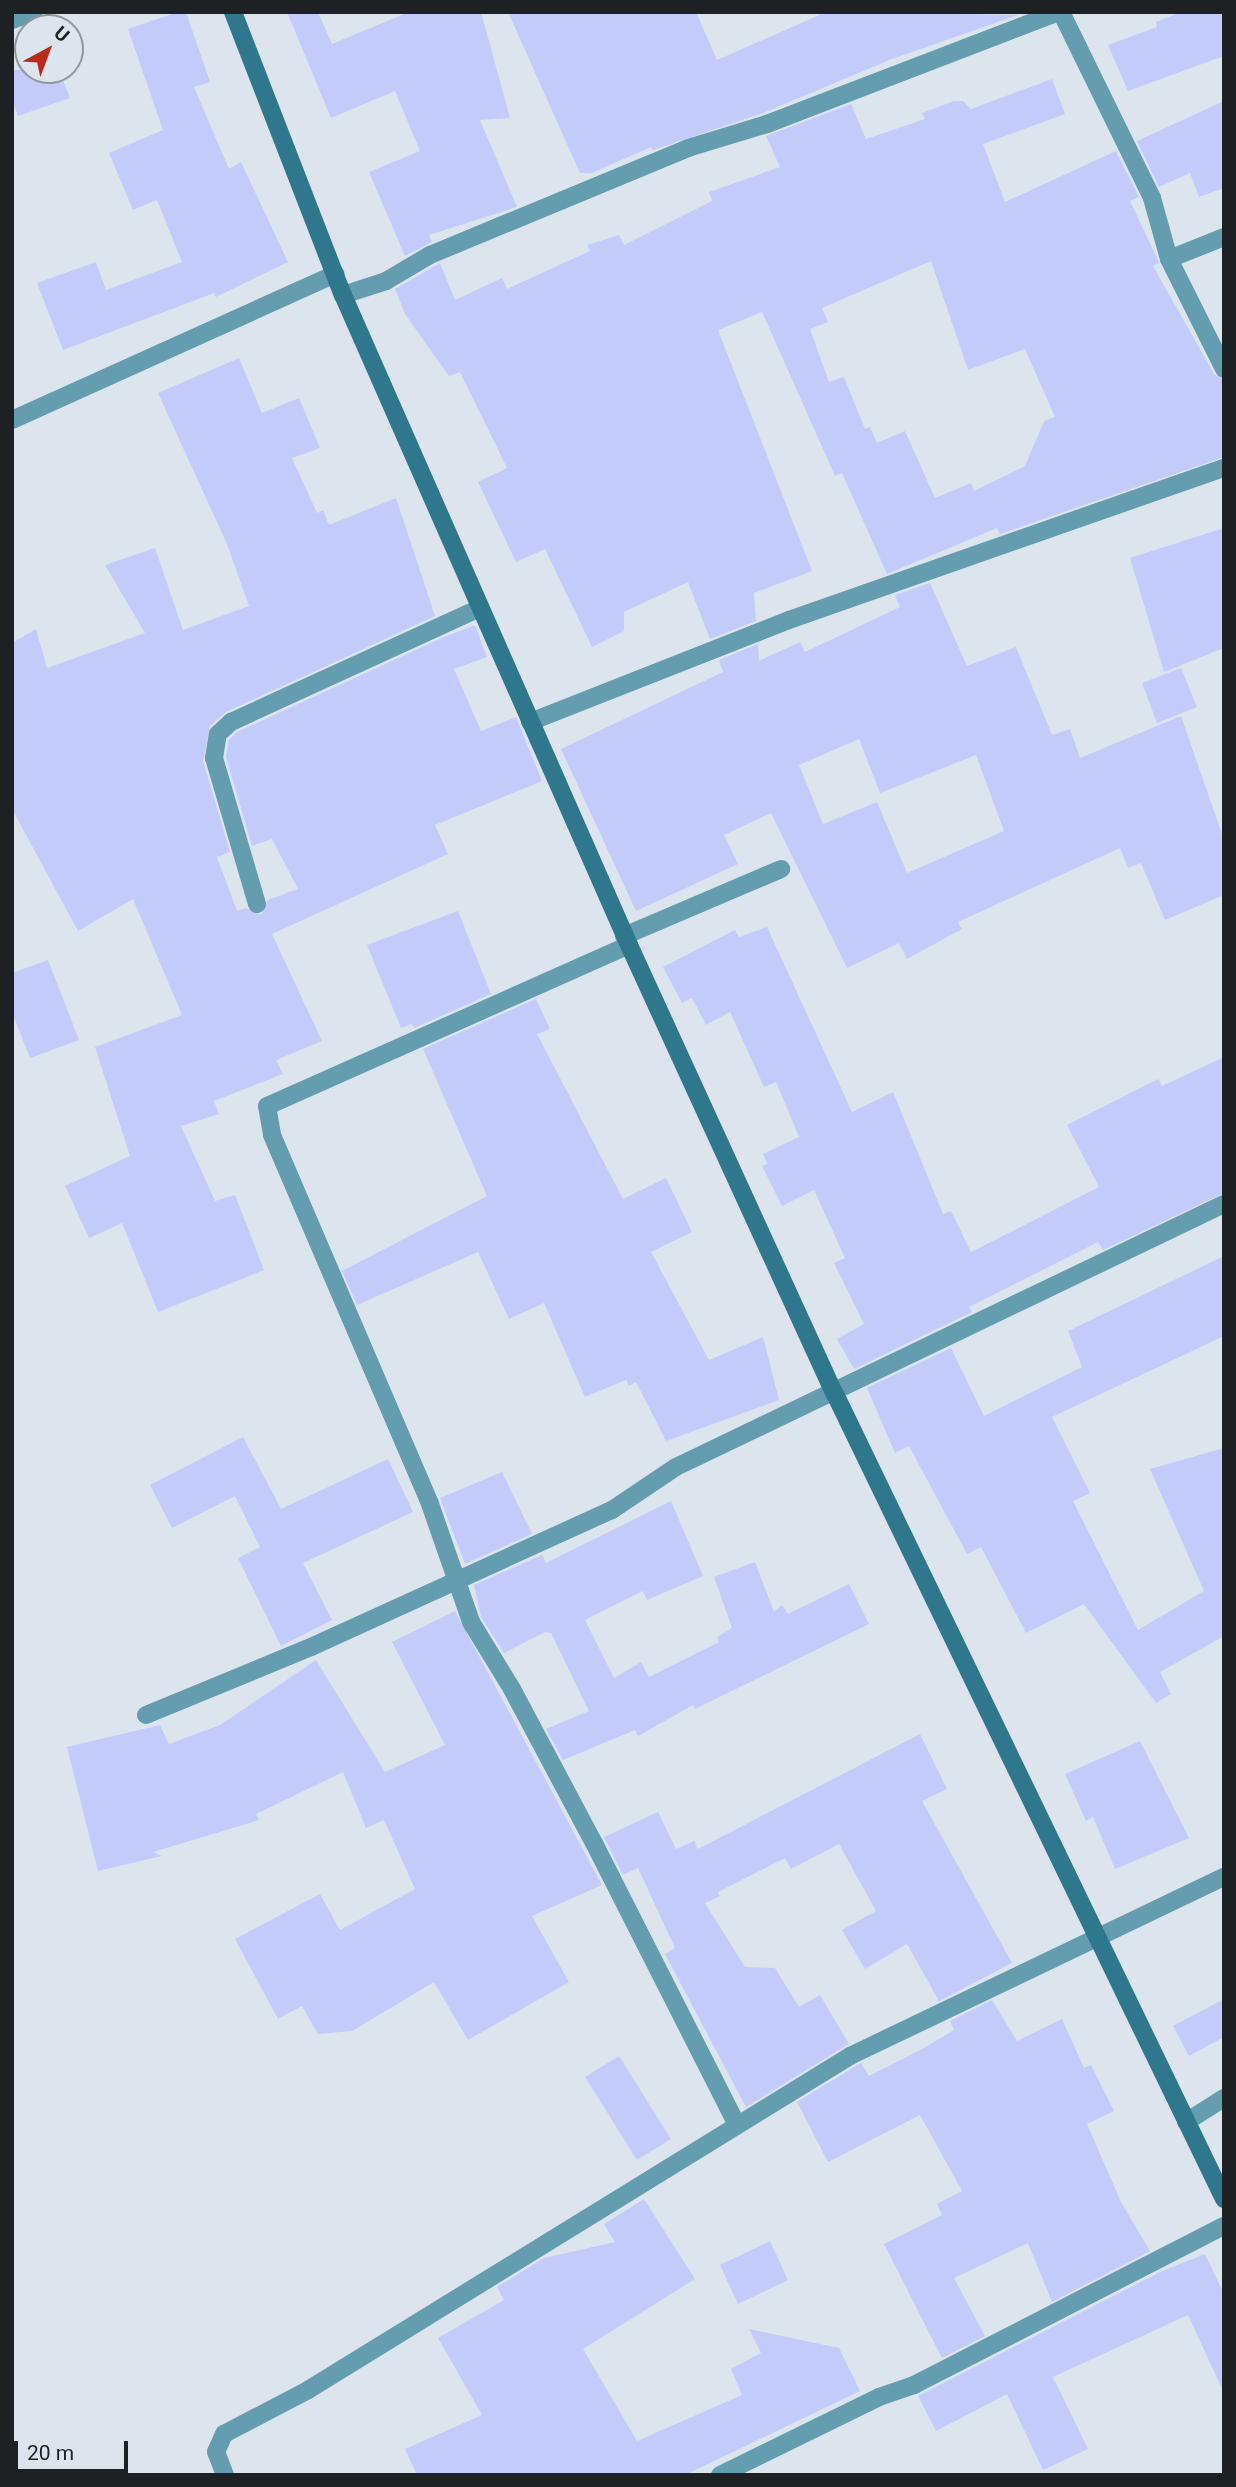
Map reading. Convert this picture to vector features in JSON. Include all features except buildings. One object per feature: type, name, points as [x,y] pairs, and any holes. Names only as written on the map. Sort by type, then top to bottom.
[{"type":"street","points":[[12,20],[34,12]]},
{"type":"street","points":[[233,12],[343,295],[626,941],[835,1394],[1094,1936],[1224,2199]]},
{"type":"street","points":[[343,295],[386,281],[430,255],[688,148],[767,124],[1060,12],[1153,198],[1169,258],[1224,369]]},
{"type":"street","points":[[1169,258],[1224,237]]},
{"type":"street","points":[[12,420],[336,274]]},
{"type":"street","points":[[530,722],[789,620],[1224,468]]},
{"type":"street","points":[[257,904],[214,758],[218,734],[231,722],[480,608]]},
{"type":"street","points":[[737,2124],[594,1843],[471,1622],[430,1504],[272,1135],[267,1106],[782,869]]},
{"type":"street","points":[[146,1715],[311,1647],[612,1510],[676,1467],[835,1394],[968,1323],[1224,1203]]},
{"type":"street","points":[[226,2475],[216,2452],[224,2434],[308,2390],[850,2056],[1094,1936],[1224,1877]]},
{"type":"street","points":[[1186,2122],[1224,2098]]},
{"type":"street","points":[[720,2475],[879,2397],[914,2385],[1224,2226]]}]
